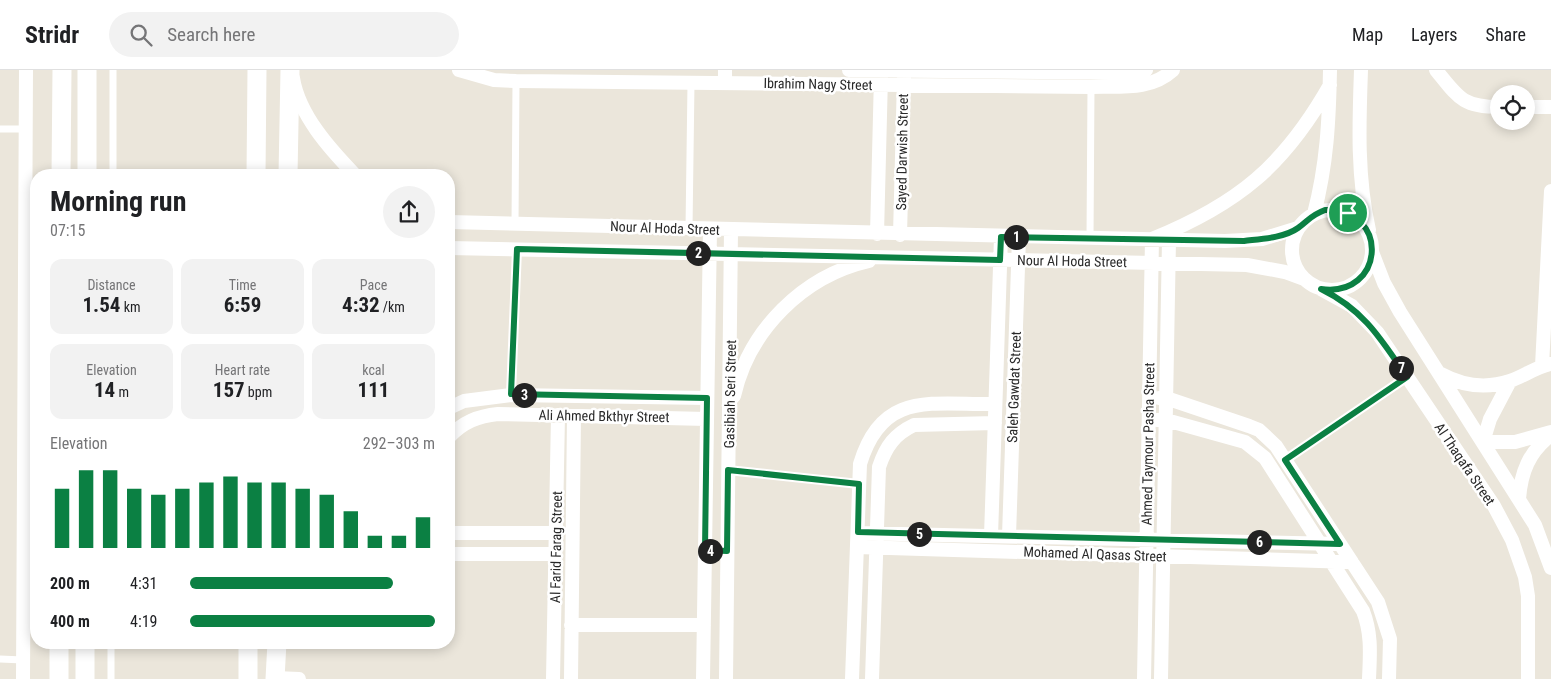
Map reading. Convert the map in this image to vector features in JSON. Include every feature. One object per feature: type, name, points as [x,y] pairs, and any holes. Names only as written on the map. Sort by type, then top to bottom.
[{"type":"main road","points":[[61,169],[62,70]]},
{"type":"main road","points":[[87,70],[87,169]]},
{"type":"main road","points":[[256,169],[257,70]]},
{"type":"main road","points":[[288,169],[291,70]]},
{"type":"main road","points":[[59,649],[59,679]]},
{"type":"main road","points":[[85,649],[85,679]]},
{"type":"main road","points":[[248,649],[248,679]]},
{"type":"main road","points":[[275,679],[277,649]]},
{"type":"street","points":[[23,679],[26,70]]},
{"type":"street","points":[[291,70],[295,87],[306,112],[337,156],[349,169]]},
{"type":"street","name":"Ibrahim Nagy Street","points":[[459,70],[494,80],[516,81],[551,76],[570,76],[691,83],[705,76],[881,85],[1038,76],[1055,71],[1136,73],[1146,70]]},
{"type":"street","name":"Ibrahim Nagy Street","points":[[849,70],[904,70],[1038,76],[1055,87],[1143,86],[1164,78],[1173,70]]},
{"type":"street","name":"Sayed Darwish Street","points":[[877,234],[881,70]]},
{"type":"street","name":"Sayed Darwish Street","points":[[900,234],[904,70]]},
{"type":"street","points":[[1314,214],[1326,156],[1330,115],[1330,70]]},
{"type":"street","name":"Al Thaqafa Street","points":[[1361,70],[1360,169],[1372,245],[1392,298],[1548,544],[1551,568]]},
{"type":"street","points":[[1436,70],[1462,100],[1479,107],[1490,107]]},
{"type":"street","points":[[1055,71],[1055,87]]},
{"type":"street","points":[[1152,239],[1190,224],[1225,204],[1257,180],[1285,152],[1310,120],[1330,85]]},
{"type":"street","points":[[1535,107],[1551,107]]},
{"type":"street","points":[[1439,373],[1464,384],[1476,386],[1510,381],[1546,365],[1551,191]]},
{"type":"street","points":[[1330,210],[1348,213],[1366,228],[1372,245],[1370,264],[1364,275],[1354,284],[1343,289],[1321,289],[1304,279],[1297,270],[1292,254],[1294,237],[1298,228],[1314,214],[1330,210]]},
{"type":"street","name":"Nour Al Hoda Street","points":[[455,222],[1001,237],[1244,241],[1281,234],[1298,228]]},
{"type":"street","name":"Gasibiah Seri Street","points":[[703,679],[710,229]]},
{"type":"street","name":"Gasibiah Seri Street","points":[[726,679],[731,230]]},
{"type":"street","name":"Saleh Gawdat Street","points":[[991,536],[1001,237]]},
{"type":"street","name":"Saleh Gawdat Street","points":[[1009,536],[1019,237]]},
{"type":"street","name":"Ahmed Taymour Pasha Street","points":[[1144,679],[1152,239]]},
{"type":"street","name":"Ahmed Taymour Pasha Street","points":[[1161,679],[1169,240]]},
{"type":"street","name":"Nour Al Hoda Street","points":[[455,248],[1247,265],[1285,272],[1304,279]]},
{"type":"street","points":[[730,424],[735,394],[744,365],[759,338],[778,314],[801,293],[827,276],[855,264],[885,258]]},
{"type":"street","name":"Al Thaqafa Street","points":[[1321,289],[1352,306],[1365,318],[1494,506],[1519,558],[1528,596],[1528,679]]},
{"type":"street","points":[[1510,381],[1490,419],[1483,442],[1515,442],[1551,434]]},
{"type":"street","name":"Ali Ahmed Bkthyr Street","points":[[455,405],[464,401],[511,394],[707,398]]},
{"type":"street","points":[[852,679],[860,464],[866,445],[876,428],[892,414],[910,405],[996,399],[1014,394]]},
{"type":"street","points":[[1149,398],[1166,398],[1258,430],[1267,437],[1285,460],[1378,602],[1390,639],[1389,679]]},
{"type":"street","points":[[464,401],[470,420]]},
{"type":"street","name":"Ali Ahmed Bkthyr Street","points":[[455,432],[470,420],[484,415],[498,414],[707,419]]},
{"type":"street","points":[[892,414],[903,430]]},
{"type":"street","name":"Al Farid Farag Street","points":[[553,679],[558,415]]},
{"type":"street","name":"Al Farid Farag Street","points":[[571,679],[574,416]]},
{"type":"street","points":[[1149,420],[1166,420],[1252,445],[1265,458],[1358,601],[1368,625],[1370,642],[1369,679]]},
{"type":"street","points":[[872,679],[879,467],[884,453],[892,440],[903,430],[914,424],[995,423]]},
{"type":"street","points":[[1520,499],[1521,480],[1526,465],[1539,445],[1551,434]]},
{"type":"street","name":"Mohamed Al Qasas Street","points":[[858,532],[1340,544]]},
{"type":"street","points":[[455,533],[556,533]]},
{"type":"street","name":"Mohamed Al Qasas Street","points":[[857,547],[1352,562]]},
{"type":"street","points":[[705,550],[727,551]]},
{"type":"street","points":[[455,554],[555,554]]},
{"type":"street","points":[[571,625],[704,624]]},
{"type":"street","points":[[275,679],[299,679]]},
{"type":"lane","points":[[113,70],[113,169]]},
{"type":"lane","points":[[515,224],[516,81]]},
{"type":"lane","points":[[690,228],[691,83]]},
{"type":"lane","points":[[1090,238],[1091,87]]},
{"type":"lane","points":[[0,129],[25,129]]},
{"type":"lane","points":[[111,649],[111,679]]},
{"type":"lane","points":[[0,659],[23,660]]},
{"type":"path","points":[[511,394],[517,249]]},
{"type":"path","points":[[1285,460],[1407,377]]},
{"type":"path","points":[[728,470],[859,484]]},
{"type":"route","points":[[1325,210],[1348,213],[1358,219],[1366,228],[1371,238],[1372,252],[1370,264],[1364,275],[1354,284],[1343,289],[1321,289],[1337,296],[1365,318],[1377,332],[1407,377],[1285,460],[1340,544],[858,532],[859,484],[728,470],[727,551],[705,550],[707,398],[511,394],[517,249],[1000,260],[1001,237],[1244,241],[1262,239],[1298,228],[1314,214],[1325,210]]}]
